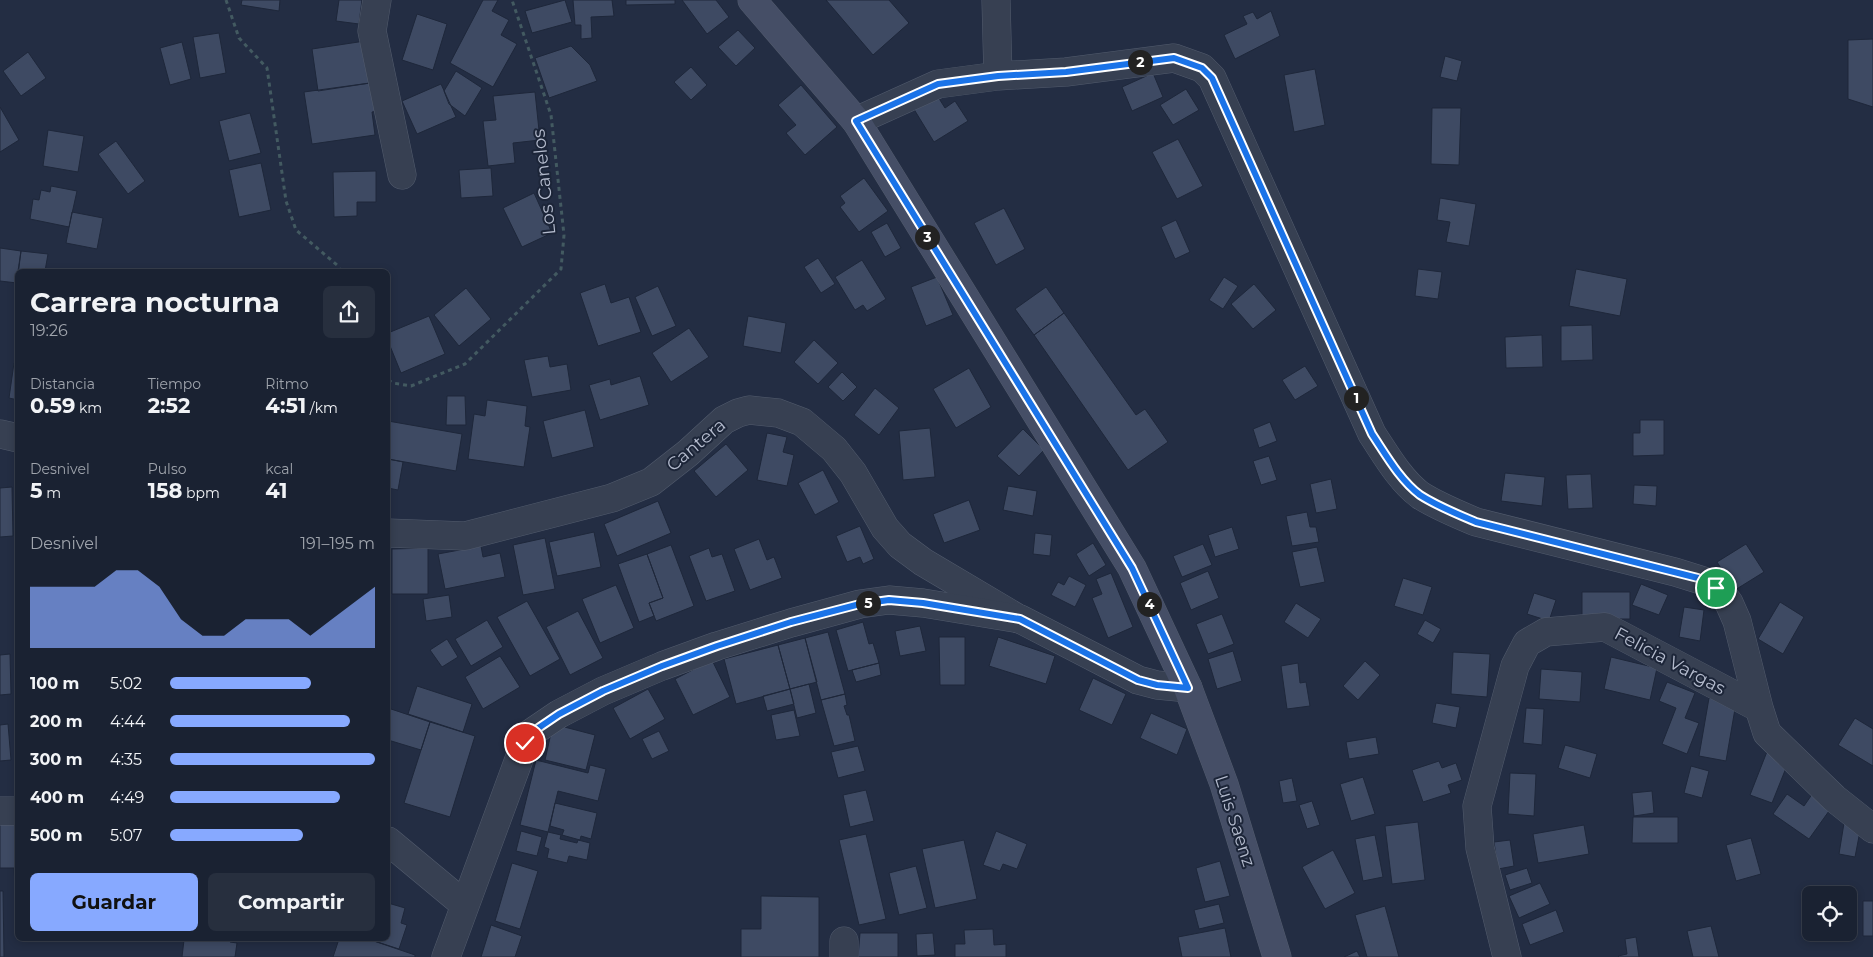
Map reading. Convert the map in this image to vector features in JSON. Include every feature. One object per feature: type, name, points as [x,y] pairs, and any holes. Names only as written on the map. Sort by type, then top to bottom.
[{"type":"main road","name":"Luis Saenz","points":[[752,0],[856,121],[1132,568],[1188,688],[1224,784],[1277,957]]},
{"type":"street","points":[[377,0],[372,31],[402,175]]},
{"type":"street","points":[[996,0],[998,76]]},
{"type":"street","points":[[856,121],[938,84],[998,76],[1066,72],[1174,58],[1202,68],[1212,78],[1372,434],[1396,470],[1419,494],[1446,509],[1476,522],[1675,572],[1707,582],[1723,595],[1737,621],[1767,733],[1834,798],[1873,829]]},
{"type":"street","name":"Cantera","points":[[390,533],[465,536],[612,498],[651,482],[731,416],[749,410],[778,413],[802,422],[834,449],[853,473],[884,528],[900,545],[923,562],[1020,619]]},
{"type":"street","points":[[0,434],[15,437]]},
{"type":"street","points":[[446,957],[525,743],[531,733],[559,714],[603,691],[662,666],[717,646],[791,622],[860,604],[889,600],[923,603],[1020,619],[1138,680],[1157,685],[1188,688]]},
{"type":"street","name":"Felicia Vargas","points":[[1507,957],[1480,848],[1477,806],[1515,666],[1528,642],[1546,632],[1605,627],[1759,708]]},
{"type":"street","points":[[0,812],[15,811]]},
{"type":"street","points":[[390,843],[465,906]]},
{"type":"path","points":[[226,0],[239,38],[267,68],[286,201],[296,230],[340,269]]},
{"type":"path","name":"Los Canelos","points":[[390,381],[411,386],[465,364],[560,269],[564,235],[551,115],[512,0]]},
{"type":"building","points":[[242,0],[280,0],[279,11],[241,5]]},
{"type":"building","points":[[339,0],[362,0],[359,24],[336,21]]},
{"type":"building","points":[[483,0],[498,0],[492,11],[509,20],[501,35],[517,44],[493,87],[450,63]]},
{"type":"building","points":[[565,0],[572,22],[532,33],[525,11]]},
{"type":"building","points":[[573,0],[612,0],[614,16],[591,17],[592,38],[581,39],[581,25],[575,25]]},
{"type":"building","points":[[626,0],[675,0],[675,4],[626,5]]},
{"type":"building","points":[[682,0],[716,0],[729,17],[707,34]]},
{"type":"building","points":[[826,0],[889,0],[909,23],[873,55]]},
{"type":"building","points":[[1271,11],[1280,36],[1235,59],[1224,35],[1247,24],[1243,16],[1253,12],[1257,19]]},
{"type":"building","points":[[417,14],[447,24],[433,70],[402,60]]},
{"type":"building","points":[[738,30],[755,48],[736,66],[718,47]]},
{"type":"building","points":[[219,33],[226,73],[200,78],[193,37]]},
{"type":"building","points":[[1873,39],[1873,107],[1848,99],[1848,40]]},
{"type":"building","points":[[365,41],[370,83],[318,91],[312,49]]},
{"type":"building","points":[[182,42],[191,79],[170,85],[160,48]]},
{"type":"building","points":[[571,46],[590,65],[597,81],[549,98],[535,58]]},
{"type":"building","points":[[28,52],[46,78],[21,96],[3,71]]},
{"type":"building","points":[[1445,56],[1462,61],[1457,81],[1440,77]]},
{"type":"building","points":[[691,67],[707,85],[691,100],[674,82]]},
{"type":"building","points":[[1315,69],[1325,125],[1294,132],[1284,75]]},
{"type":"building","points":[[456,71],[482,88],[465,116],[449,104],[444,91]]},
{"type":"building","points":[[1153,73],[1163,97],[1132,111],[1122,87]]},
{"type":"building","points":[[370,83],[378,111],[372,112],[375,135],[312,144],[304,92]]},
{"type":"building","points":[[441,84],[456,117],[417,134],[402,101]]},
{"type":"building","points":[[801,85],[837,127],[805,155],[786,133],[796,125],[778,105]]},
{"type":"building","points":[[1186,89],[1199,110],[1173,125],[1160,105]]},
{"type":"building","points":[[535,92],[540,140],[513,143],[515,163],[488,166],[483,121],[496,120],[493,96]]},
{"type":"building","points":[[935,92],[945,108],[955,101],[968,121],[934,142],[912,106]]},
{"type":"building","points":[[0,107],[19,140],[0,152]]},
{"type":"building","points":[[1432,108],[1461,108],[1459,165],[1431,164]]},
{"type":"building","points":[[250,113],[261,153],[229,161],[219,121]]},
{"type":"building","points":[[48,130],[84,136],[78,172],[43,166]]},
{"type":"building","points":[[1178,139],[1203,186],[1177,199],[1152,152]]},
{"type":"building","points":[[116,141],[145,181],[128,194],[98,154]]},
{"type":"building","points":[[261,163],[271,210],[239,217],[229,170]]},
{"type":"building","points":[[491,168],[493,196],[461,198],[459,170]]},
{"type":"building","points":[[376,171],[376,202],[357,202],[357,216],[334,217],[333,172]]},
{"type":"building","points":[[864,178],[888,211],[859,232],[840,207],[845,203],[840,196]]},
{"type":"building","points":[[51,186],[77,191],[69,227],[30,219],[33,199],[39,200],[41,190],[50,192]]},
{"type":"building","points":[[534,193],[552,233],[522,247],[503,208]]},
{"type":"building","points":[[1440,198],[1476,204],[1469,246],[1446,242],[1450,222],[1437,220]]},
{"type":"building","points":[[1004,208],[1025,249],[996,265],[974,223]]},
{"type":"building","points":[[72,212],[103,218],[97,249],[66,243]]},
{"type":"building","points":[[1176,220],[1190,252],[1175,259],[1161,227]]},
{"type":"building","points":[[887,223],[901,248],[885,257],[871,232]]},
{"type":"building","points":[[0,248],[21,251],[19,269],[15,269],[15,283],[0,281]]},
{"type":"building","points":[[21,251],[48,254],[45,269],[18,269]]},
{"type":"building","points":[[818,258],[835,284],[821,293],[804,267]]},
{"type":"building","points":[[862,260],[886,299],[867,311],[863,305],[855,310],[835,277]]},
{"type":"building","points":[[1418,269],[1442,272],[1438,299],[1415,296]]},
{"type":"building","points":[[1576,269],[1627,279],[1620,316],[1569,306]]},
{"type":"building","points":[[937,277],[953,315],[926,326],[911,287]]},
{"type":"building","points":[[1224,277],[1238,286],[1223,309],[1209,300]]},
{"type":"building","points":[[605,284],[611,303],[629,297],[641,332],[598,346],[580,293]]},
{"type":"building","points":[[1254,284],[1276,310],[1253,329],[1231,304]]},
{"type":"building","points":[[658,286],[676,326],[652,336],[635,297]]},
{"type":"building","points":[[1046,287],[1064,313],[1034,335],[1015,309]]},
{"type":"building","points":[[466,288],[491,319],[459,346],[434,315]]},
{"type":"building","points":[[1064,313],[1136,415],[1145,409],[1168,442],[1128,470],[1034,335]]},
{"type":"building","points":[[429,316],[445,354],[401,373],[390,346],[390,332]]},
{"type":"building","points":[[748,316],[786,323],[781,353],[743,346]]},
{"type":"building","points":[[1592,325],[1593,360],[1561,361],[1561,326]]},
{"type":"building","points":[[689,328],[709,357],[671,382],[652,353]]},
{"type":"building","points":[[1542,335],[1543,367],[1506,368],[1505,337]]},
{"type":"building","points":[[814,340],[838,363],[818,384],[794,362]]},
{"type":"building","points":[[548,356],[550,367],[567,364],[571,390],[532,397],[524,360]]},
{"type":"building","points":[[14,363],[15,399],[9,398]]},
{"type":"building","points":[[1305,366],[1318,386],[1295,400],[1282,380]]},
{"type":"building","points":[[969,368],[991,407],[956,428],[933,389]]},
{"type":"building","points":[[842,372],[857,387],[843,401],[828,387]]},
{"type":"building","points":[[640,376],[649,405],[600,420],[589,385],[610,379],[611,385]]},
{"type":"building","points":[[875,388],[899,408],[879,435],[854,415]]},
{"type":"building","points":[[447,396],[465,396],[466,425],[446,425]]},
{"type":"building","points":[[487,400],[527,406],[525,426],[530,427],[524,467],[468,459],[474,414],[485,416]]},
{"type":"building","points":[[585,410],[594,447],[552,458],[543,421]]},
{"type":"building","points":[[1640,420],[1664,420],[1664,455],[1633,456],[1633,433],[1640,433]]},
{"type":"building","points":[[390,421],[462,434],[456,471],[390,459]]},
{"type":"building","points":[[1270,422],[1277,441],[1259,448],[1253,429]]},
{"type":"building","points":[[930,428],[935,477],[903,480],[899,431]]},
{"type":"building","points":[[1023,429],[1044,450],[1019,476],[997,456]]},
{"type":"building","points":[[767,433],[787,437],[783,452],[794,455],[787,486],[757,480]]},
{"type":"building","points":[[726,444],[748,470],[716,497],[694,471]]},
{"type":"building","points":[[1269,456],[1277,480],[1261,485],[1253,461]]},
{"type":"building","points":[[390,459],[403,462],[398,490],[390,488]]},
{"type":"building","points":[[823,470],[839,502],[815,515],[798,483]]},
{"type":"building","points":[[1505,473],[1545,477],[1542,506],[1501,501]]},
{"type":"building","points":[[1591,474],[1593,508],[1568,509],[1566,475]]},
{"type":"building","points":[[1331,479],[1337,509],[1316,513],[1310,484]]},
{"type":"building","points":[[1634,485],[1657,486],[1656,506],[1633,504]]},
{"type":"building","points":[[1008,486],[1037,491],[1033,516],[1003,510]]},
{"type":"building","points":[[12,487],[13,536],[0,537],[0,488]]},
{"type":"building","points":[[969,500],[980,530],[944,543],[933,514]]},
{"type":"building","points":[[658,501],[671,533],[617,556],[604,524]]},
{"type":"building","points":[[1307,512],[1310,527],[1316,527],[1319,542],[1292,546],[1286,516]]},
{"type":"building","points":[[860,526],[874,559],[863,564],[860,557],[847,562],[836,536]]},
{"type":"building","points":[[1232,527],[1239,549],[1215,557],[1208,535]]},
{"type":"building","points":[[594,532],[601,567],[557,576],[549,542]]},
{"type":"building","points":[[1035,533],[1052,535],[1050,556],[1033,554]]},
{"type":"building","points":[[545,538],[555,589],[523,595],[513,545]]},
{"type":"building","points":[[759,539],[767,560],[774,557],[782,578],[750,590],[734,549]]},
{"type":"building","points":[[1093,543],[1106,565],[1089,576],[1076,554]]},
{"type":"building","points":[[1203,544],[1212,565],[1182,577],[1173,556]]},
{"type":"building","points":[[1746,544],[1764,572],[1735,590],[1717,562]]},
{"type":"building","points":[[671,545],[694,606],[656,621],[649,603],[663,598],[647,554]]},
{"type":"building","points":[[481,546],[483,557],[500,553],[505,577],[445,589],[438,554]]},
{"type":"building","points":[[1317,547],[1325,582],[1300,587],[1292,552]]},
{"type":"building","points":[[428,548],[428,594],[392,594],[392,549]]},
{"type":"building","points":[[709,548],[712,557],[722,554],[735,591],[706,601],[689,556]]},
{"type":"building","points":[[647,554],[663,598],[649,603],[654,616],[639,622],[618,564]]},
{"type":"building","points":[[1208,571],[1219,598],[1191,610],[1180,583]]},
{"type":"building","points":[[1111,573],[1133,627],[1108,638],[1092,598],[1102,594],[1096,579]]},
{"type":"building","points":[[1069,576],[1086,585],[1075,607],[1051,595],[1058,582],[1064,585]]},
{"type":"building","points":[[1403,578],[1432,587],[1423,615],[1394,606]]},
{"type":"building","points":[[1641,584],[1668,595],[1659,615],[1632,605]]},
{"type":"building","points":[[616,585],[634,628],[600,643],[582,599]]},
{"type":"building","points":[[1582,592],[1630,592],[1630,619],[1582,619]]},
{"type":"building","points":[[1534,593],[1556,600],[1549,621],[1527,614]]},
{"type":"building","points":[[449,595],[452,617],[426,621],[423,599]]},
{"type":"building","points":[[527,601],[560,659],[530,676],[497,617]]},
{"type":"building","points":[[1780,602],[1804,617],[1783,654],[1758,639]]},
{"type":"building","points":[[1296,603],[1321,619],[1308,638],[1284,622]]},
{"type":"building","points":[[1684,607],[1704,610],[1700,641],[1679,637]]},
{"type":"building","points":[[578,611],[603,658],[570,675],[546,627]]},
{"type":"building","points":[[1222,614],[1234,644],[1208,654],[1196,624]]},
{"type":"building","points":[[487,620],[503,647],[471,666],[455,639]]},
{"type":"building","points":[[1425,620],[1441,629],[1433,643],[1417,634]]},
{"type":"building","points":[[863,622],[869,644],[873,643],[879,663],[848,671],[836,630]]},
{"type":"building","points":[[920,626],[926,651],[900,656],[895,631]]},
{"type":"building","points":[[828,632],[845,694],[821,700],[805,638]]},
{"type":"building","points":[[939,637],[965,637],[965,685],[940,685]]},
{"type":"building","points":[[998,637],[1055,656],[1046,684],[989,666]]},
{"type":"building","points":[[805,638],[817,682],[790,689],[778,645]]},
{"type":"building","points":[[447,639],[458,657],[442,667],[430,650]]},
{"type":"building","points":[[778,645],[790,689],[736,704],[724,659]]},
{"type":"building","points":[[1233,651],[1242,681],[1217,689],[1208,659]]},
{"type":"building","points":[[1453,652],[1490,654],[1487,697],[1451,694]]},
{"type":"building","points":[[10,654],[11,694],[0,695],[0,655]]},
{"type":"building","points":[[500,656],[520,687],[483,709],[465,677]]},
{"type":"building","points":[[1611,657],[1657,668],[1650,700],[1604,689]]},
{"type":"building","points":[[712,660],[730,697],[693,715],[675,679]]},
{"type":"building","points":[[1365,661],[1380,675],[1358,700],[1343,686]]},
{"type":"building","points":[[879,663],[881,675],[856,682],[852,670]]},
{"type":"building","points":[[1298,663],[1300,683],[1306,682],[1310,706],[1287,709],[1281,666]]},
{"type":"building","points":[[1541,669],[1582,672],[1580,702],[1539,699]]},
{"type":"building","points":[[1093,678],[1126,694],[1112,725],[1079,710]]},
{"type":"building","points":[[1667,682],[1695,693],[1685,718],[1699,723],[1687,754],[1662,744],[1676,708],[1659,701]]},
{"type":"building","points":[[809,684],[816,713],[797,718],[790,689]]},
{"type":"building","points":[[417,686],[472,704],[463,732],[408,714]]},
{"type":"building","points":[[648,689],[665,719],[630,739],[613,708]]},
{"type":"building","points":[[790,689],[794,704],[767,711],[763,696]]},
{"type":"building","points":[[845,694],[847,705],[844,706],[847,715],[849,715],[855,741],[834,746],[821,700]]},
{"type":"building","points":[[1709,698],[1736,703],[1726,761],[1699,756]]},
{"type":"building","points":[[1436,703],[1460,707],[1456,728],[1432,723]]},
{"type":"building","points":[[1526,708],[1544,709],[1542,745],[1523,743]]},
{"type":"building","points":[[390,709],[430,722],[421,750],[390,741]]},
{"type":"building","points":[[794,710],[800,736],[776,740],[771,715]]},
{"type":"building","points":[[1151,713],[1187,729],[1177,755],[1140,738]]},
{"type":"building","points":[[1855,718],[1873,729],[1873,766],[1838,745]]},
{"type":"building","points":[[430,722],[475,736],[450,817],[404,803]]},
{"type":"building","points":[[8,724],[11,760],[0,761],[0,725]]},
{"type":"building","points":[[553,724],[595,735],[586,770],[545,760]]},
{"type":"building","points":[[659,731],[669,751],[652,759],[642,739]]},
{"type":"building","points":[[1376,737],[1379,754],[1349,759],[1346,742]]},
{"type":"building","points":[[1565,745],[1597,754],[1590,778],[1558,768]]},
{"type":"building","points":[[858,746],[865,771],[838,778],[831,752]]},
{"type":"building","points":[[1768,749],[1790,758],[1772,803],[1750,795]]},
{"type":"building","points":[[536,760],[588,773],[590,765],[606,769],[598,801],[558,791],[548,832],[520,825]]},
{"type":"building","points":[[1439,761],[1442,768],[1456,763],[1462,780],[1448,785],[1451,793],[1423,802],[1412,770]]},
{"type":"building","points":[[1691,766],[1709,771],[1702,798],[1684,793]]},
{"type":"building","points":[[1510,773],[1536,774],[1534,816],[1508,814]]},
{"type":"building","points":[[1363,777],[1375,814],[1351,821],[1340,784]]},
{"type":"building","points":[[1292,778],[1297,801],[1283,803],[1279,781]]},
{"type":"building","points":[[866,790],[874,821],[850,827],[843,795]]},
{"type":"building","points":[[1815,790],[1834,804],[1809,839],[1773,814],[1787,794],[1804,806]]},
{"type":"building","points":[[1652,791],[1654,813],[1634,816],[1632,793]]},
{"type":"building","points":[[1312,801],[1320,825],[1307,829],[1299,805]]},
{"type":"building","points":[[555,803],[597,813],[591,839],[581,836],[580,840],[562,835],[564,830],[550,826]]},
{"type":"building","points":[[1633,817],[1678,817],[1678,843],[1632,843]]},
{"type":"building","points":[[15,822],[15,885],[14,868],[0,868],[0,823]]},
{"type":"building","points":[[1418,822],[1425,880],[1392,884],[1385,826]]},
{"type":"building","points":[[1844,823],[1861,826],[1855,857],[1839,854]]},
{"type":"building","points":[[1584,825],[1589,854],[1538,863],[1533,834]]},
{"type":"building","points":[[521,831],[542,837],[537,856],[516,851]]},
{"type":"building","points":[[996,831],[1027,844],[1017,869],[1003,864],[1000,871],[983,865]]},
{"type":"building","points":[[548,832],[561,835],[560,839],[577,843],[578,840],[590,843],[587,860],[569,856],[567,863],[547,858],[549,849],[544,847]]},
{"type":"building","points":[[866,834],[886,919],[859,925],[839,840]]},
{"type":"building","points":[[1375,835],[1383,877],[1363,881],[1355,839]]},
{"type":"building","points":[[1751,838],[1761,874],[1736,881],[1726,845]]},
{"type":"building","points":[[964,840],[977,899],[935,908],[922,849]]},
{"type":"building","points":[[1510,840],[1514,866],[1498,869],[1494,842]]},
{"type":"building","points":[[1333,850],[1355,893],[1325,909],[1302,867]]},
{"type":"building","points":[[1220,861],[1230,896],[1205,902],[1196,868]]},
{"type":"building","points":[[512,863],[538,871],[520,929],[495,921]]},
{"type":"building","points":[[916,866],[927,908],[899,915],[889,873]]},
{"type":"building","points":[[1527,868],[1532,883],[1510,890],[1505,875]]},
{"type":"building","points":[[1540,883],[1550,904],[1519,918],[1509,896]]},
{"type":"building","points":[[0,891],[3,891],[4,957],[0,957]]},
{"type":"building","points":[[761,896],[819,897],[819,957],[741,957],[741,929],[761,929]]},
{"type":"building","points":[[1863,901],[1873,901],[1873,936],[1863,936]]},
{"type":"building","points":[[390,904],[405,908],[401,923],[407,925],[399,949],[374,941],[390,941]]},
{"type":"building","points":[[1219,904],[1224,923],[1199,929],[1194,910]]},
{"type":"building","points":[[1385,906],[1399,957],[1367,957],[1355,915]]},
{"type":"building","points":[[1556,910],[1564,932],[1530,945],[1522,924]]},
{"type":"building","points":[[491,925],[522,936],[515,957],[481,957]]},
{"type":"building","points":[[1711,926],[1719,957],[1693,957],[1687,931]]},
{"type":"building","points":[[1225,928],[1231,957],[1182,957],[1178,937]]},
{"type":"building","points":[[993,929],[994,945],[1006,944],[1006,957],[955,957],[955,944],[965,944],[964,930]]},
{"type":"building","points":[[860,933],[898,933],[898,957],[858,957]]},
{"type":"building","points":[[933,933],[935,955],[917,956],[916,934]]},
{"type":"building","points":[[1636,937],[1639,957],[1619,957],[1627,954],[1625,939]]},
{"type":"building","points":[[184,941],[230,941],[237,943],[235,957],[182,957]]},
{"type":"building","points":[[338,941],[374,941],[415,955],[415,957],[333,957]]},
{"type":"building","points":[[1357,951],[1360,957],[1344,957]]},
{"type":"route","points":[[525,743],[531,733],[559,714],[603,691],[662,666],[791,622],[860,604],[889,600],[923,603],[1020,619],[1138,680],[1157,685],[1188,688],[1132,568],[856,121],[938,84],[998,76],[1066,72],[1174,58],[1202,68],[1212,78],[1372,434],[1396,470],[1419,494],[1446,509],[1476,522],[1698,578],[1716,588]]}]
